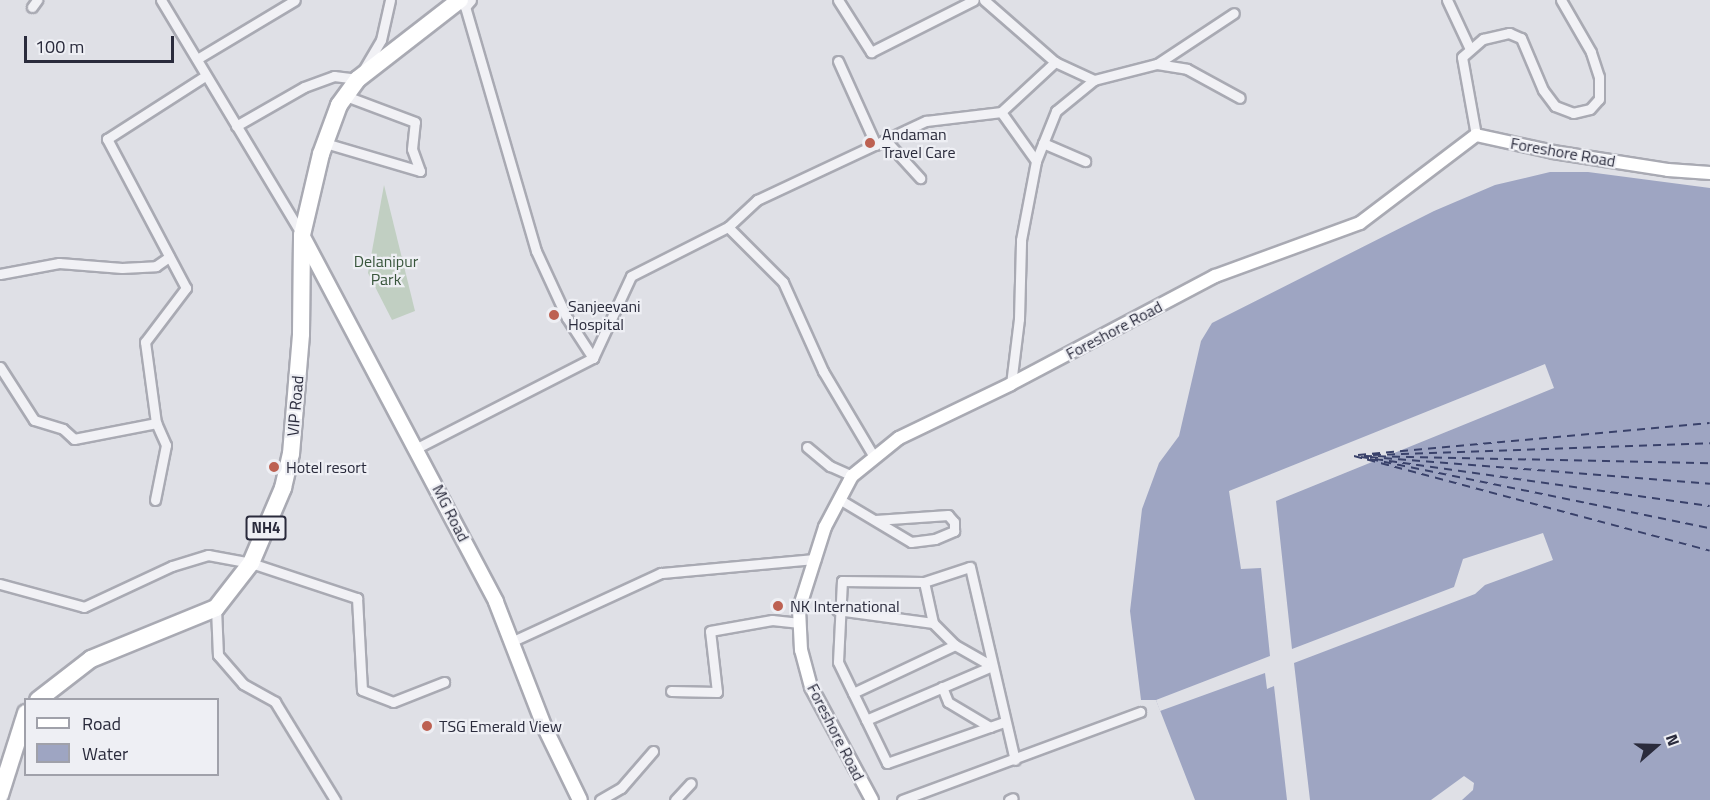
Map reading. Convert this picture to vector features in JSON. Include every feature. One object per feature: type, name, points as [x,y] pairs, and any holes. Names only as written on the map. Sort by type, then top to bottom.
[{"type":"highway","name":"NH4","points":[[302,235],[325,143],[346,96],[358,80],[460,0]]},
{"type":"highway","name":"VIP Road","points":[[39,698],[91,659],[216,608],[251,563],[283,488],[291,454],[301,334],[302,235]]},
{"type":"highway","points":[[0,795],[24,719]]},
{"type":"main road","name":"Foreshore Road","points":[[872,800],[811,687],[801,650],[799,609],[814,559],[839,499],[852,476],[898,438],[1011,384],[1215,276],[1360,223],[1476,135],[1553,152],[1668,170],[1710,173]]},
{"type":"main road","name":"MG Road","points":[[302,235],[417,448],[513,641],[544,726],[580,800]]},
{"type":"street","points":[[160,0],[302,235]]},
{"type":"street","points":[[197,59],[295,0]]},
{"type":"street","points":[[236,126],[304,87],[334,76],[358,80],[381,40],[390,0]]},
{"type":"street","points":[[471,0],[465,6],[536,251],[567,318],[592,358]]},
{"type":"street","points":[[838,0],[871,52],[974,0]]},
{"type":"street","points":[[984,0],[1055,62],[1094,80]]},
{"type":"street","points":[[1447,0],[1469,48]]},
{"type":"street","points":[[1476,135],[1462,72],[1462,57],[1469,48],[1483,39],[1509,33],[1521,38],[1543,90],[1555,106],[1573,113],[1590,109],[1599,99],[1599,77],[1591,52],[1561,0]]},
{"type":"street","points":[[1011,384],[1019,319],[1021,240],[1036,161],[1056,111],[1094,80],[1157,64],[1234,13]]},
{"type":"street","points":[[838,61],[879,143]]},
{"type":"street","points":[[417,448],[592,358],[631,276],[728,227],[757,200],[926,121],[1001,112],[1055,62]]},
{"type":"street","points":[[1157,64],[1187,69],[1240,98]]},
{"type":"street","points":[[155,501],[166,445],[156,423],[145,342],[186,288],[107,139],[205,76]]},
{"type":"street","points":[[325,143],[420,171],[412,149],[415,122],[346,96]]},
{"type":"street","points":[[1001,112],[1036,161]]},
{"type":"street","points":[[879,143],[890,145],[920,178]]},
{"type":"street","points":[[1043,143],[1085,161]]},
{"type":"street","points":[[728,227],[783,282],[823,371],[874,457]]},
{"type":"street","points":[[0,274],[59,263],[122,268],[156,266],[169,257]]},
{"type":"street","points":[[0,367],[34,420],[63,429],[74,439],[156,423]]},
{"type":"street","points":[[807,447],[830,466],[852,476]]},
{"type":"street","points":[[839,499],[874,520],[911,542],[935,539],[954,531],[954,522],[948,515],[874,520]]},
{"type":"street","points":[[0,584],[84,607],[172,566],[208,555],[251,563],[357,598],[362,690],[393,702],[444,682]]},
{"type":"street","points":[[513,641],[661,573],[814,559]]},
{"type":"street","points":[[1004,723],[887,763],[838,662],[837,610],[842,581],[924,582],[970,567],[1004,723],[1015,760]]},
{"type":"street","points":[[924,582],[933,623],[955,645],[992,666]]},
{"type":"street","points":[[216,608],[218,654],[243,684],[275,702],[335,800]]},
{"type":"street","points":[[837,610],[933,623]]},
{"type":"street","points":[[671,691],[717,692],[710,631],[772,620],[800,623]]},
{"type":"street","points":[[853,693],[955,645]]},
{"type":"street","points":[[866,720],[992,666]]},
{"type":"street","points":[[942,687],[948,702],[990,727]]},
{"type":"street","points":[[902,800],[1140,712]]},
{"type":"street","points":[[600,800],[621,788],[653,751]]},
{"type":"street","points":[[675,800],[691,783]]},
{"type":"green space","name":"Delanipur Park","points":[[384,185],[415,311],[392,320],[368,273]]},
{"type":"water","points":[[1550,172],[1588,172],[1710,188],[1710,800],[1195,800],[1156,700],[1141,700],[1130,611],[1142,509],[1159,463],[1179,436],[1201,341],[1212,323],[1434,211],[1495,185]]},
{"type":"pier","points":[[1545,364],[1554,388],[1276,501],[1292,649],[1454,587],[1463,559],[1543,533],[1553,560],[1485,585],[1475,594],[1294,663],[1310,800],[1287,800],[1274,686],[1267,689],[1265,673],[1160,711],[1156,700],[1270,656],[1261,568],[1241,569],[1229,491]]},
{"type":"pier","points":[[1464,776],[1474,783],[1473,790],[1462,800],[1431,800]]},
{"type":"ferry route","points":[[1358,455],[1710,423]]},
{"type":"ferry route","points":[[1373,455],[1710,443]]},
{"type":"ferry route","points":[[1354,456],[1710,551]]},
{"type":"ferry route","points":[[1364,456],[1710,463]]},
{"type":"ferry route","points":[[1361,457],[1710,506]]},
{"type":"ferry route","points":[[1370,457],[1710,484]]},
{"type":"ferry route","points":[[1370,459],[1710,528]]},
{"type":"place","name":"Andaman Travel Care","points":[[870,143]]},
{"type":"place","name":"Sanjeevani Hospital","points":[[554,315]]},
{"type":"place","name":"Hotel resort","points":[[274,467]]},
{"type":"place","name":"NK International","points":[[778,606]]},
{"type":"place","name":"TSG Emerald View","points":[[427,726]]}]
